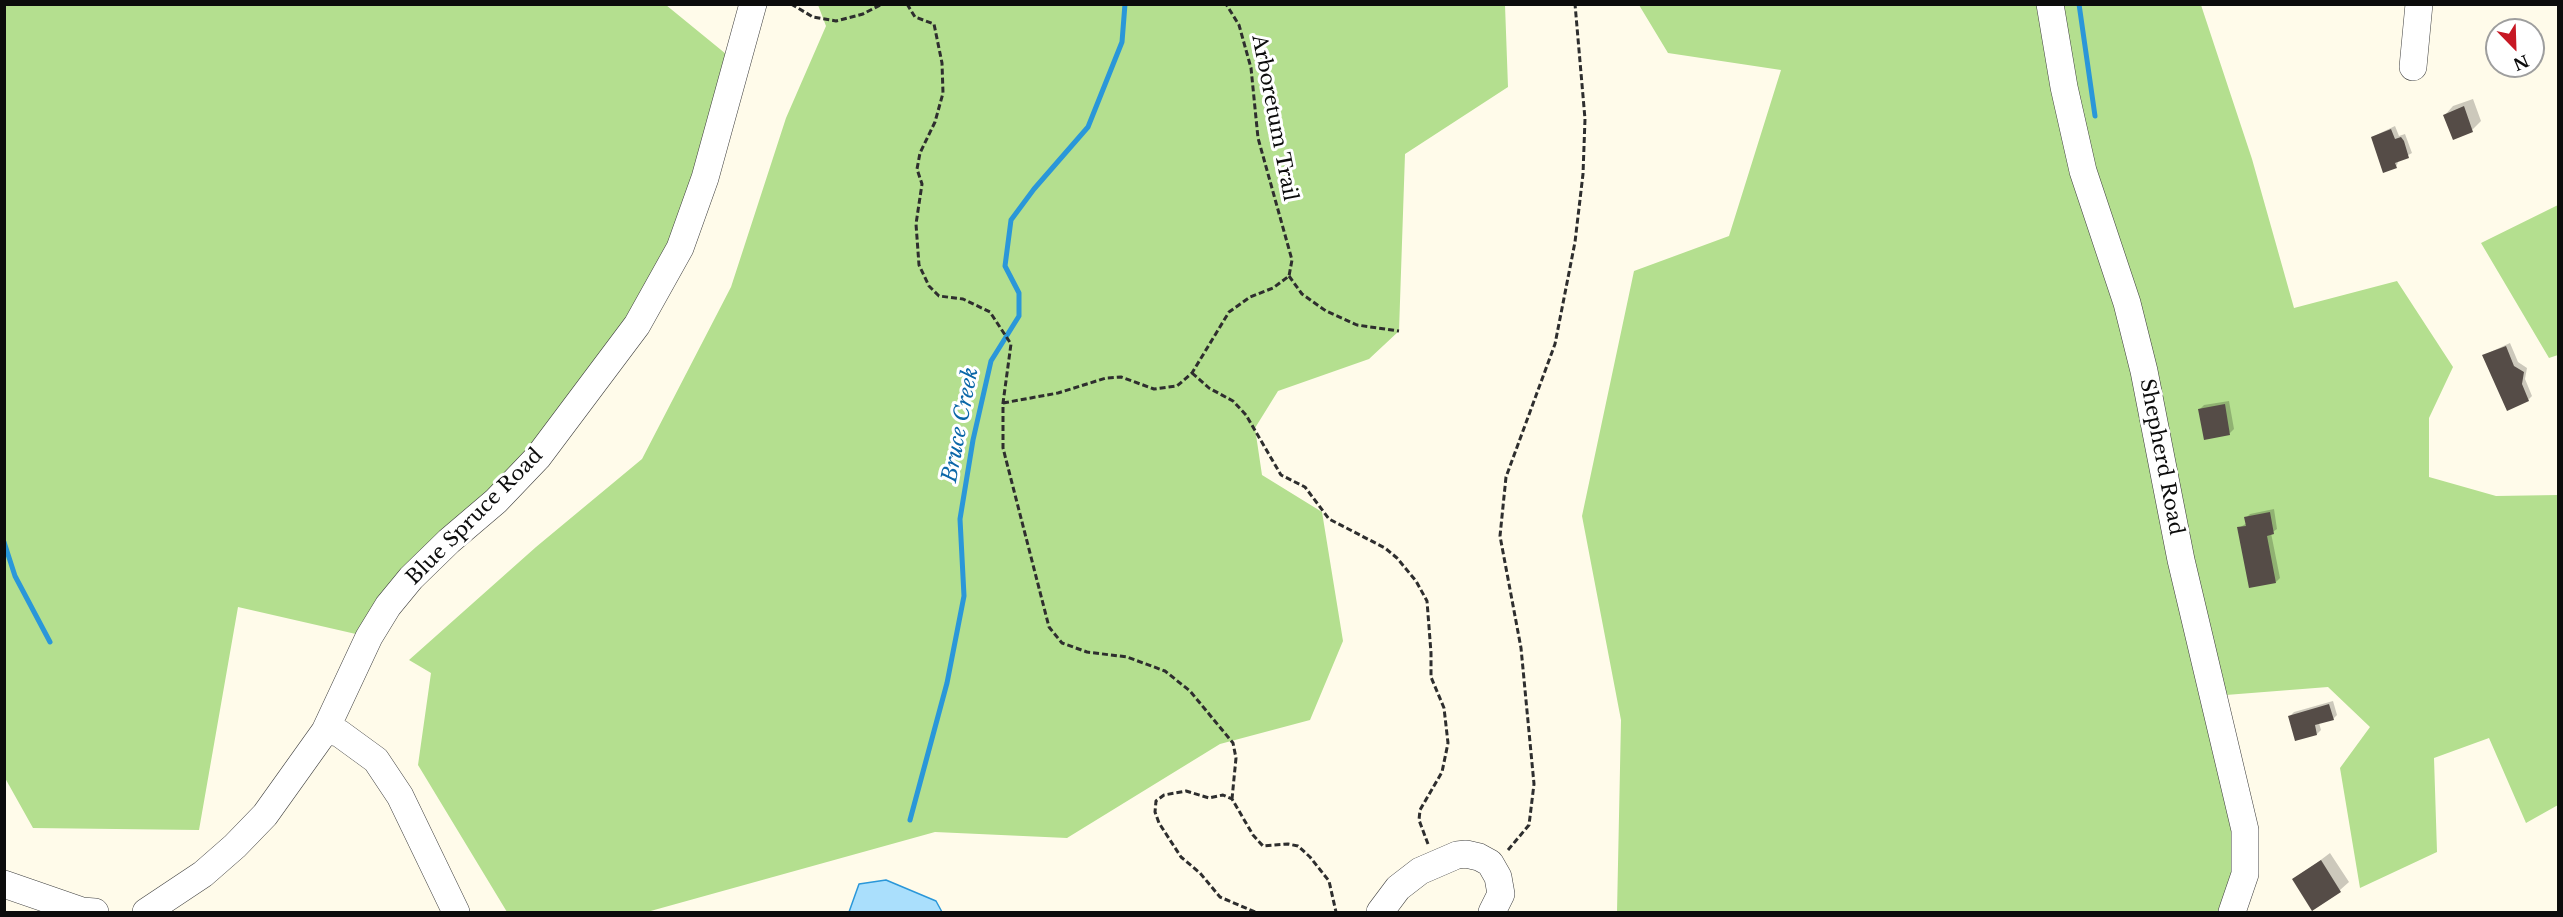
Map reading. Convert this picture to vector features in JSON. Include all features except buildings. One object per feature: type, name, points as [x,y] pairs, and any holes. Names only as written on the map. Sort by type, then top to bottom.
[{"type":"street","name":"Blue Spruce Road","points":[[146,912],[202,874],[236,846],[265,815],[325,731],[369,637],[388,606],[411,578],[449,541],[496,501],[538,457],[637,325],[680,248],[705,178],[753,4]]},
{"type":"street","name":"Shepherd Road","points":[[2050,4],[2064,87],[2083,171],[2127,303],[2144,371],[2181,560],[2245,830],[2245,874],[2232,912]]},
{"type":"street","points":[[2413,68],[2419,4]]},
{"type":"street","points":[[325,731],[339,733],[376,759],[400,796],[456,912]]},
{"type":"street","points":[[1380,912],[1398,888],[1420,871],[1438,862],[1466,854],[1490,863],[1501,884],[1498,903],[1492,912]]},
{"type":"street","points":[[4,884],[87,912]]},
{"type":"path","points":[[791,4],[813,17],[836,21],[863,14],[882,4]]},
{"type":"path","points":[[907,4],[915,17],[934,24],[943,83],[943,93],[935,122],[920,153],[917,169],[922,184],[916,224],[919,264],[928,286],[939,296],[963,299],[990,312],[1011,344],[1003,404],[1004,448],[1048,627],[1062,643],[1086,652],[1127,657],[1165,671],[1190,690],[1233,743],[1236,758],[1232,799]]},
{"type":"path","name":"Arboretum Trail","points":[[1226,4],[1239,26],[1251,68],[1258,138],[1292,260],[1289,276]]},
{"type":"path","points":[[1490,863],[1516,844],[1529,825],[1534,784],[1521,648],[1500,536],[1506,477],[1555,344],[1576,231],[1583,174],[1585,119],[1575,4]]},
{"type":"path","points":[[1003,404],[1058,393],[1106,378],[1121,377],[1154,389],[1177,386],[1192,373],[1229,312],[1250,297],[1273,288],[1289,276],[1302,294],[1326,311],[1357,325],[1399,331]]},
{"type":"path","points":[[1192,373],[1209,388],[1233,402],[1246,415],[1281,476],[1305,487],[1329,519],[1385,548],[1397,558],[1416,581],[1426,601],[1431,677],[1444,708],[1448,743],[1443,772],[1420,810],[1419,820],[1438,862]]},
{"type":"path","points":[[1255,912],[1220,897],[1200,873],[1181,857],[1159,823],[1155,812],[1156,801],[1175,792],[1186,791],[1209,798],[1223,795],[1232,799],[1253,835],[1263,846],[1288,843],[1298,846],[1310,857],[1329,881],[1336,912]]},
{"type":"green space","points":[[4,5],[666,5],[737,63],[637,325],[369,637],[238,607],[199,830],[33,828],[5,778]]},
{"type":"green space","points":[[818,5],[1505,5],[1508,87],[1405,154],[1399,331],[1369,359],[1278,391],[1255,428],[1262,475],[1322,512],[1343,641],[1310,720],[1220,744],[1067,838],[935,832],[647,912],[507,912],[418,765],[431,673],[409,660],[536,547],[642,459],[731,287],[786,118],[826,26]]},
{"type":"green space","points":[[1639,5],[2201,5],[2252,159],[2294,308],[2397,281],[2453,367],[2429,418],[2429,477],[2496,496],[2558,495],[2558,805],[2526,823],[2489,738],[2434,758],[2437,852],[2360,888],[2340,768],[2370,727],[2328,687],[2213,696],[2245,830],[2232,912],[1617,912],[1621,720],[1582,516],[1634,271],[1729,236],[1781,70],[1668,53]]},
{"type":"green space","points":[[2558,205],[2558,355],[2549,358],[2481,243]]},
{"type":"water","points":[[886,880],[936,901],[942,912],[849,912],[859,884]]},
{"type":"waterway","name":"Bruce Creek","points":[[910,820],[947,683],[964,596],[960,519],[973,440],[991,361],[1019,316],[1019,293],[1005,266],[1011,220],[1034,189],[1088,127],[1122,42],[1125,4]]},
{"type":"waterway","points":[[2079,4],[2095,116]]},
{"type":"waterway","points":[[4,542],[15,576],[50,642]]}]
